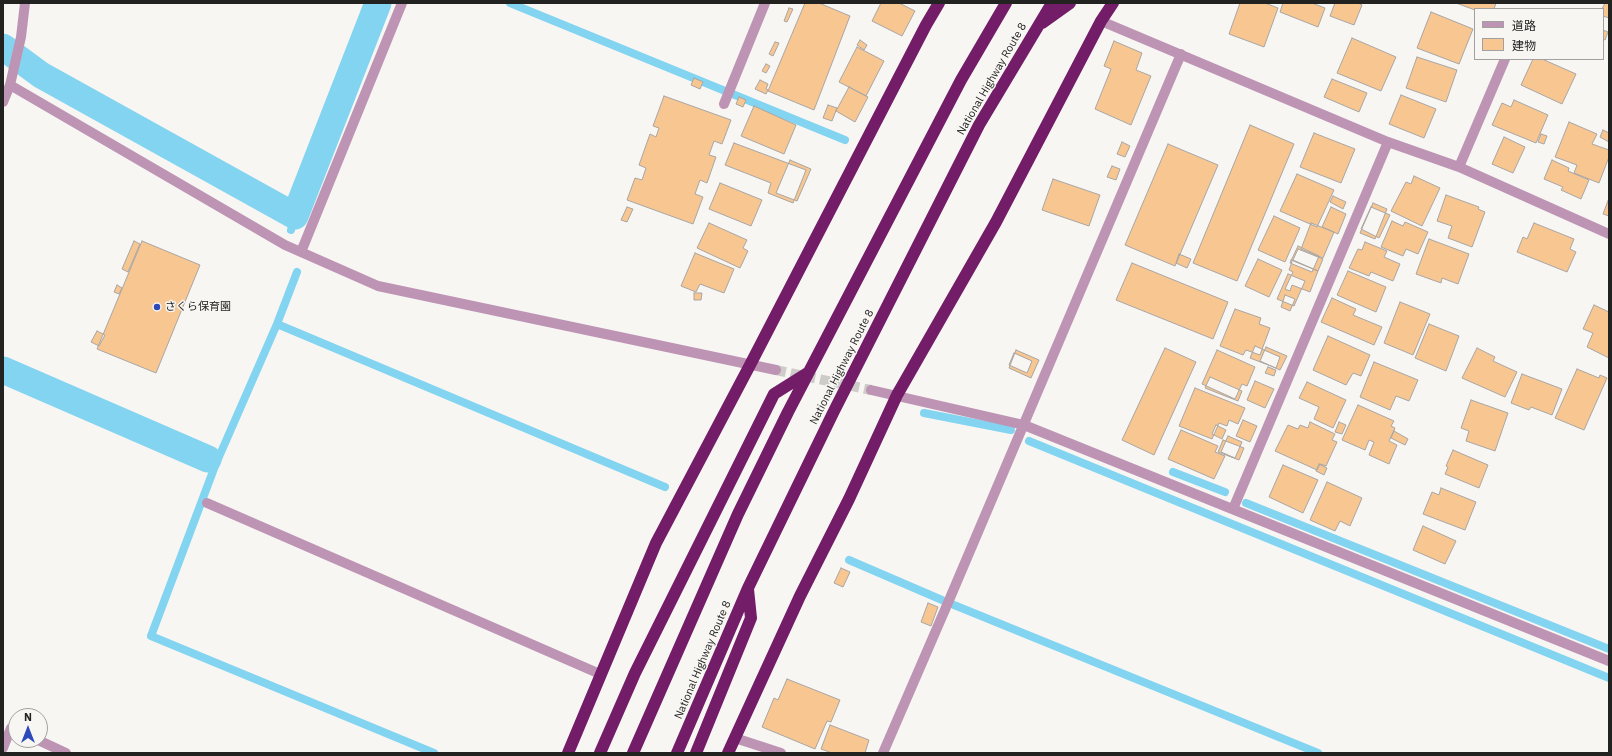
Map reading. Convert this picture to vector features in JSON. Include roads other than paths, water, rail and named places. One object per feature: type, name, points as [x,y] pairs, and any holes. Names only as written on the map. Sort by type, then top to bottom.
[{"type":"highway","points":[[568,753],[656,543],[926,25],[939,3]]},
{"type":"highway","points":[[633,753],[738,514],[788,412],[961,80],[1006,3]]},
{"type":"highway","name":"National Highway Route 8","points":[[677,753],[748,588],[834,411],[979,124],[1052,3]]},
{"type":"highway","points":[[1037,27],[1070,3]]},
{"type":"highway","points":[[728,753],[800,596],[849,499],[897,395],[996,222],[1101,20],[1113,3]]},
{"type":"highway","points":[[600,753],[635,673],[774,394],[810,371]]},
{"type":"highway","points":[[696,753],[751,618],[748,588]]},
{"type":"street","points":[[3,102],[10,85],[26,3]]},
{"type":"street","points":[[301,252],[402,3]]},
{"type":"street","points":[[725,101],[765,3]]},
{"type":"street","points":[[1101,20],[1388,142],[1459,167],[1609,234]]},
{"type":"street","points":[[883,753],[1181,54]]},
{"type":"street","points":[[1459,167],[1505,60]]},
{"type":"street","points":[[10,85],[285,245],[378,286],[776,370]]},
{"type":"street","points":[[1233,509],[1388,142]]},
{"type":"street","points":[[870,390],[1024,425],[1609,661]]},
{"type":"street","points":[[207,503],[600,674]]},
{"type":"street","points":[[3,748],[8,734]]},
{"type":"street","points":[[735,738],[781,753]]},
{"type":"street","points":[[48,745],[66,753]]},
{"type":"waterway","points":[[3,47],[41,75],[295,216],[378,3]]},
{"type":"waterway","points":[[510,3],[845,140]]},
{"type":"waterway","points":[[291,230],[295,216]]},
{"type":"waterway","points":[[215,466],[277,324],[297,272]]},
{"type":"waterway","points":[[277,324],[665,487]]},
{"type":"waterway","points":[[3,370],[208,459]]},
{"type":"waterway","points":[[924,413],[1011,430]]},
{"type":"waterway","points":[[1029,441],[1609,678]]},
{"type":"waterway","points":[[208,459],[215,466],[151,636],[434,753]]},
{"type":"waterway","points":[[1173,472],[1225,492]]},
{"type":"waterway","points":[[1246,503],[1609,649]]},
{"type":"waterway","points":[[849,560],[942,600]]},
{"type":"waterway","points":[[954,605],[1318,753]]},
{"type":"tunnel","points":[[776,370],[871,390]]},
{"type":"place","name":"さくら保育園","points":[[157,307]]}]
